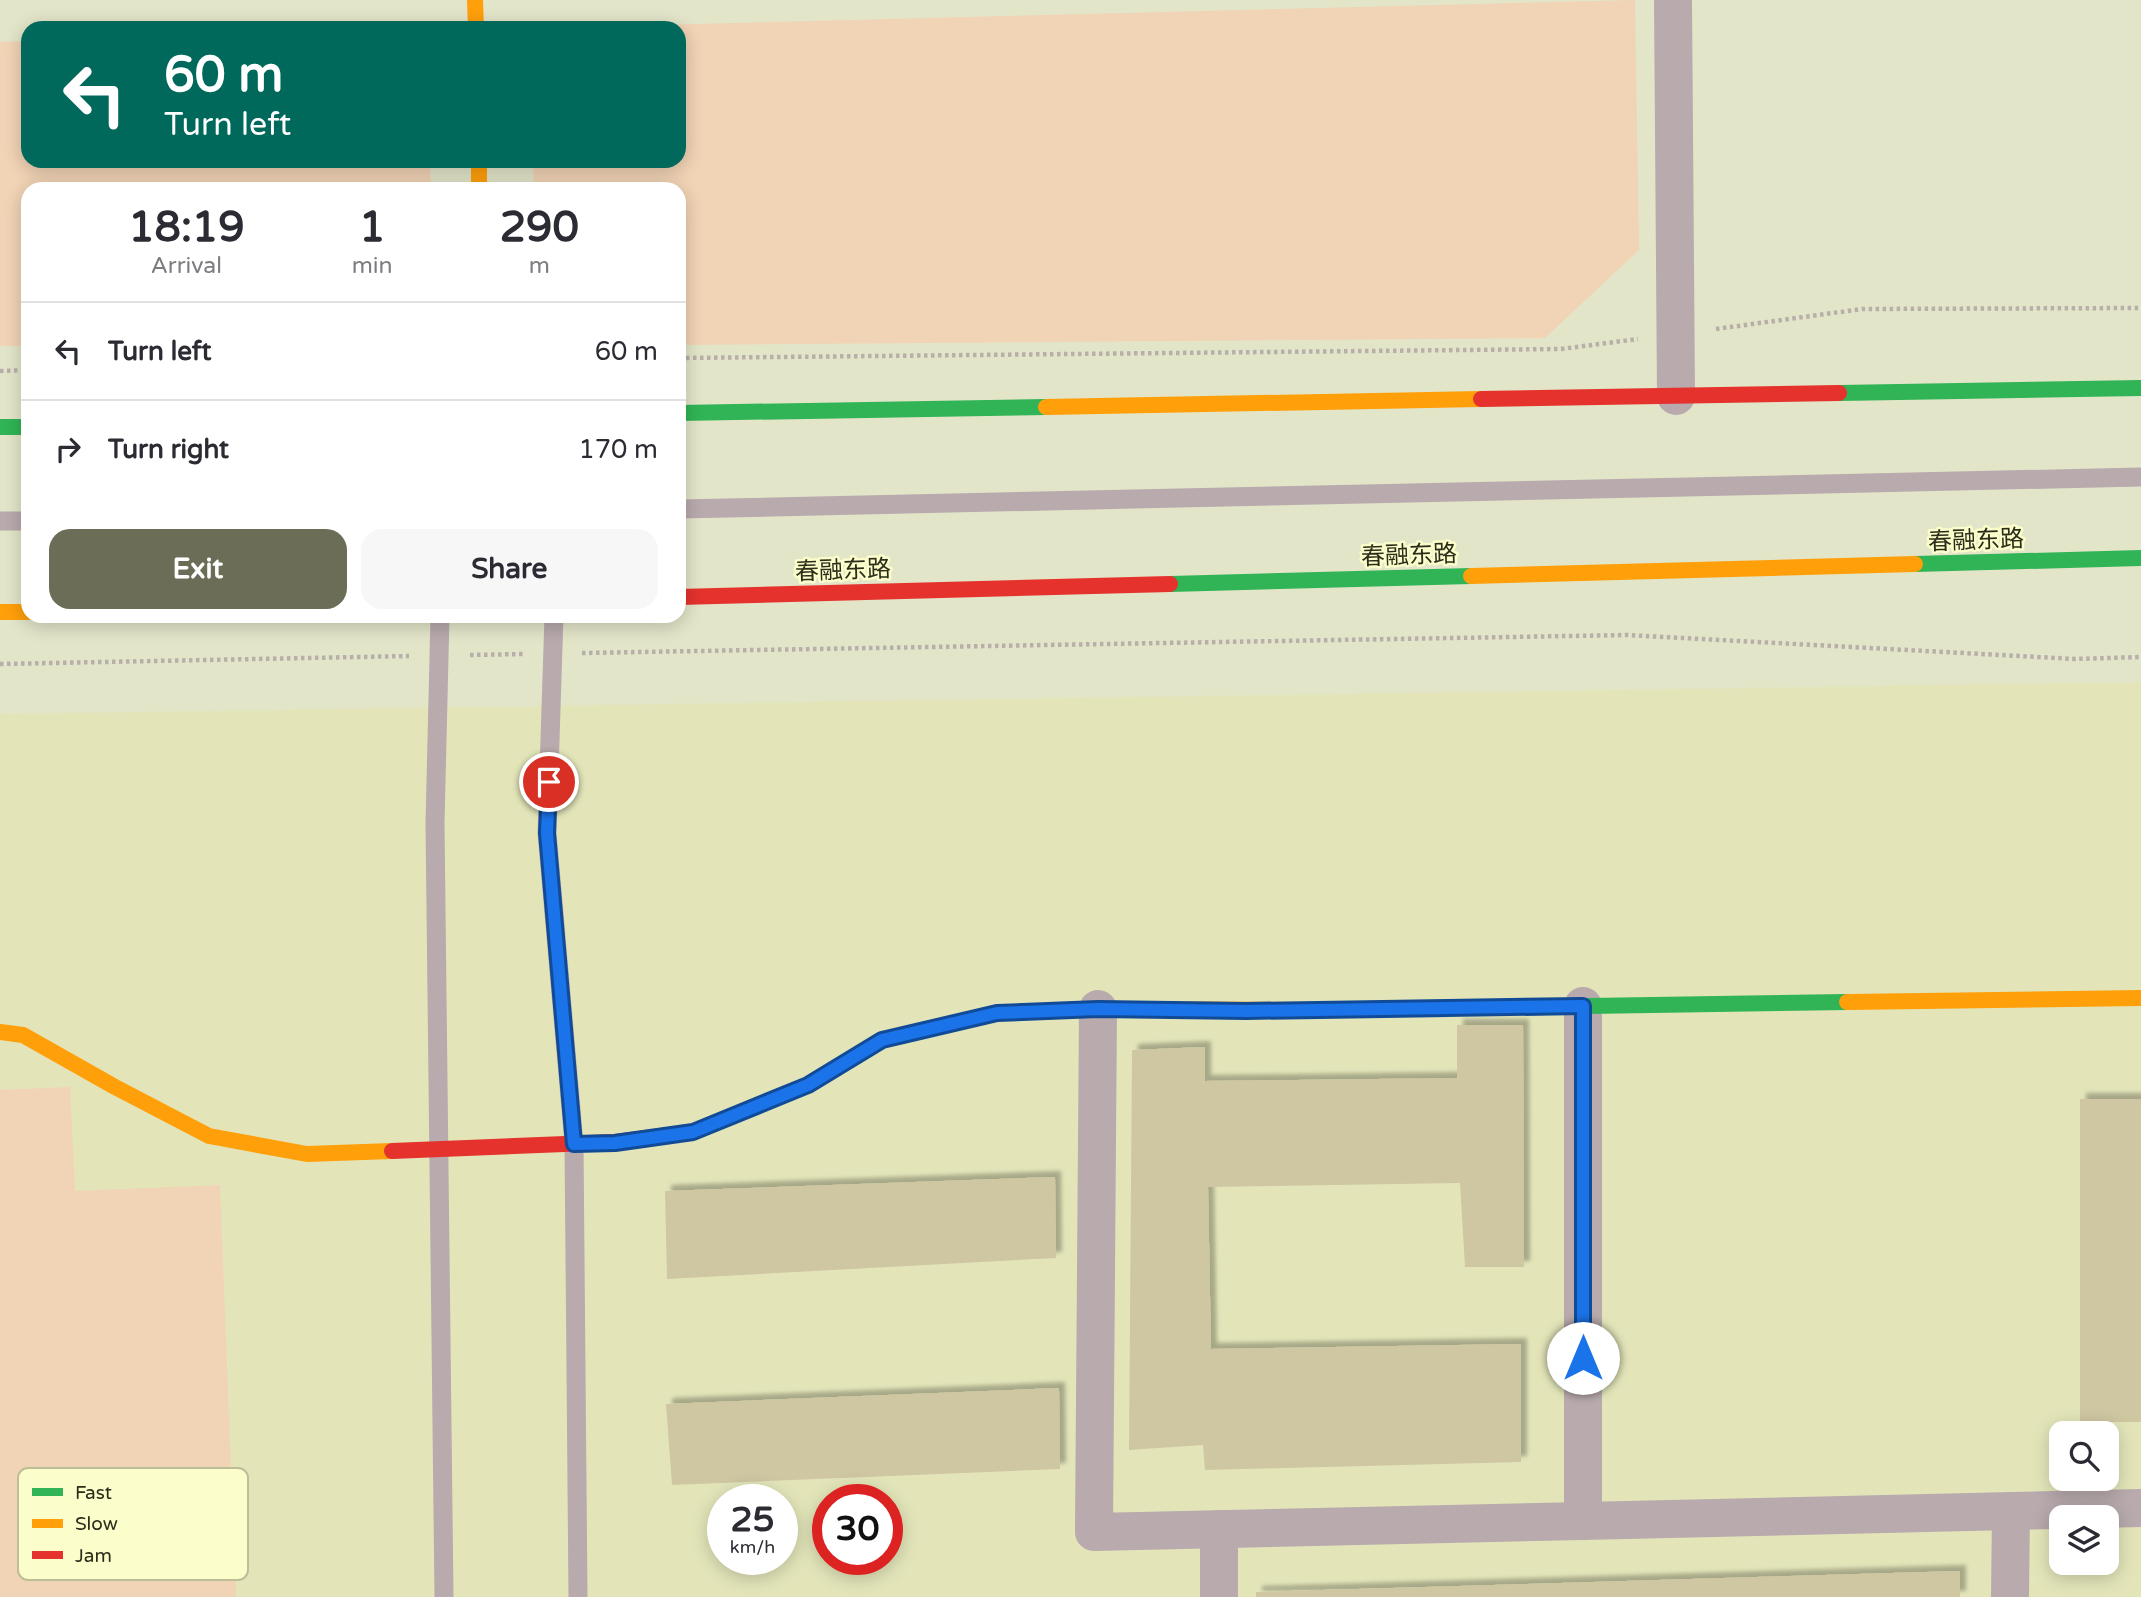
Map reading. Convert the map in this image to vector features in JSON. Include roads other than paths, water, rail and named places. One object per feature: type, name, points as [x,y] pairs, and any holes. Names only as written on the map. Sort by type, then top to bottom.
[{"type":"main road","points":[[475,0],[476,21]]},
{"type":"main road","points":[[686,413],[2141,388]]},
{"type":"main road","points":[[0,427],[21,427]]},
{"type":"main road","name":"春融东路","points":[[686,597],[2141,558]]},
{"type":"main road","points":[[0,612],[21,612]]},
{"type":"main road","points":[[0,1032],[23,1035],[209,1136],[307,1154],[615,1143],[693,1132],[808,1085],[882,1040],[997,1013],[1098,1009],[1246,1011],[2141,998]]},
{"type":"street","points":[[1673,0],[1676,396]]},
{"type":"street","points":[[1583,1006],[1583,1521]]},
{"type":"street","points":[[1098,1009],[1094,1532],[2141,1508]]},
{"type":"street","points":[[2010,1597],[2011,1511]]},
{"type":"street","points":[[1219,1530],[1219,1597]]},
{"type":"lane","points":[[686,509],[2141,477]]},
{"type":"lane","points":[[0,521],[21,521]]},
{"type":"lane","points":[[440,623],[435,823],[444,1597]]},
{"type":"lane","points":[[554,623],[547,833],[574,1144],[578,1597]]}]
